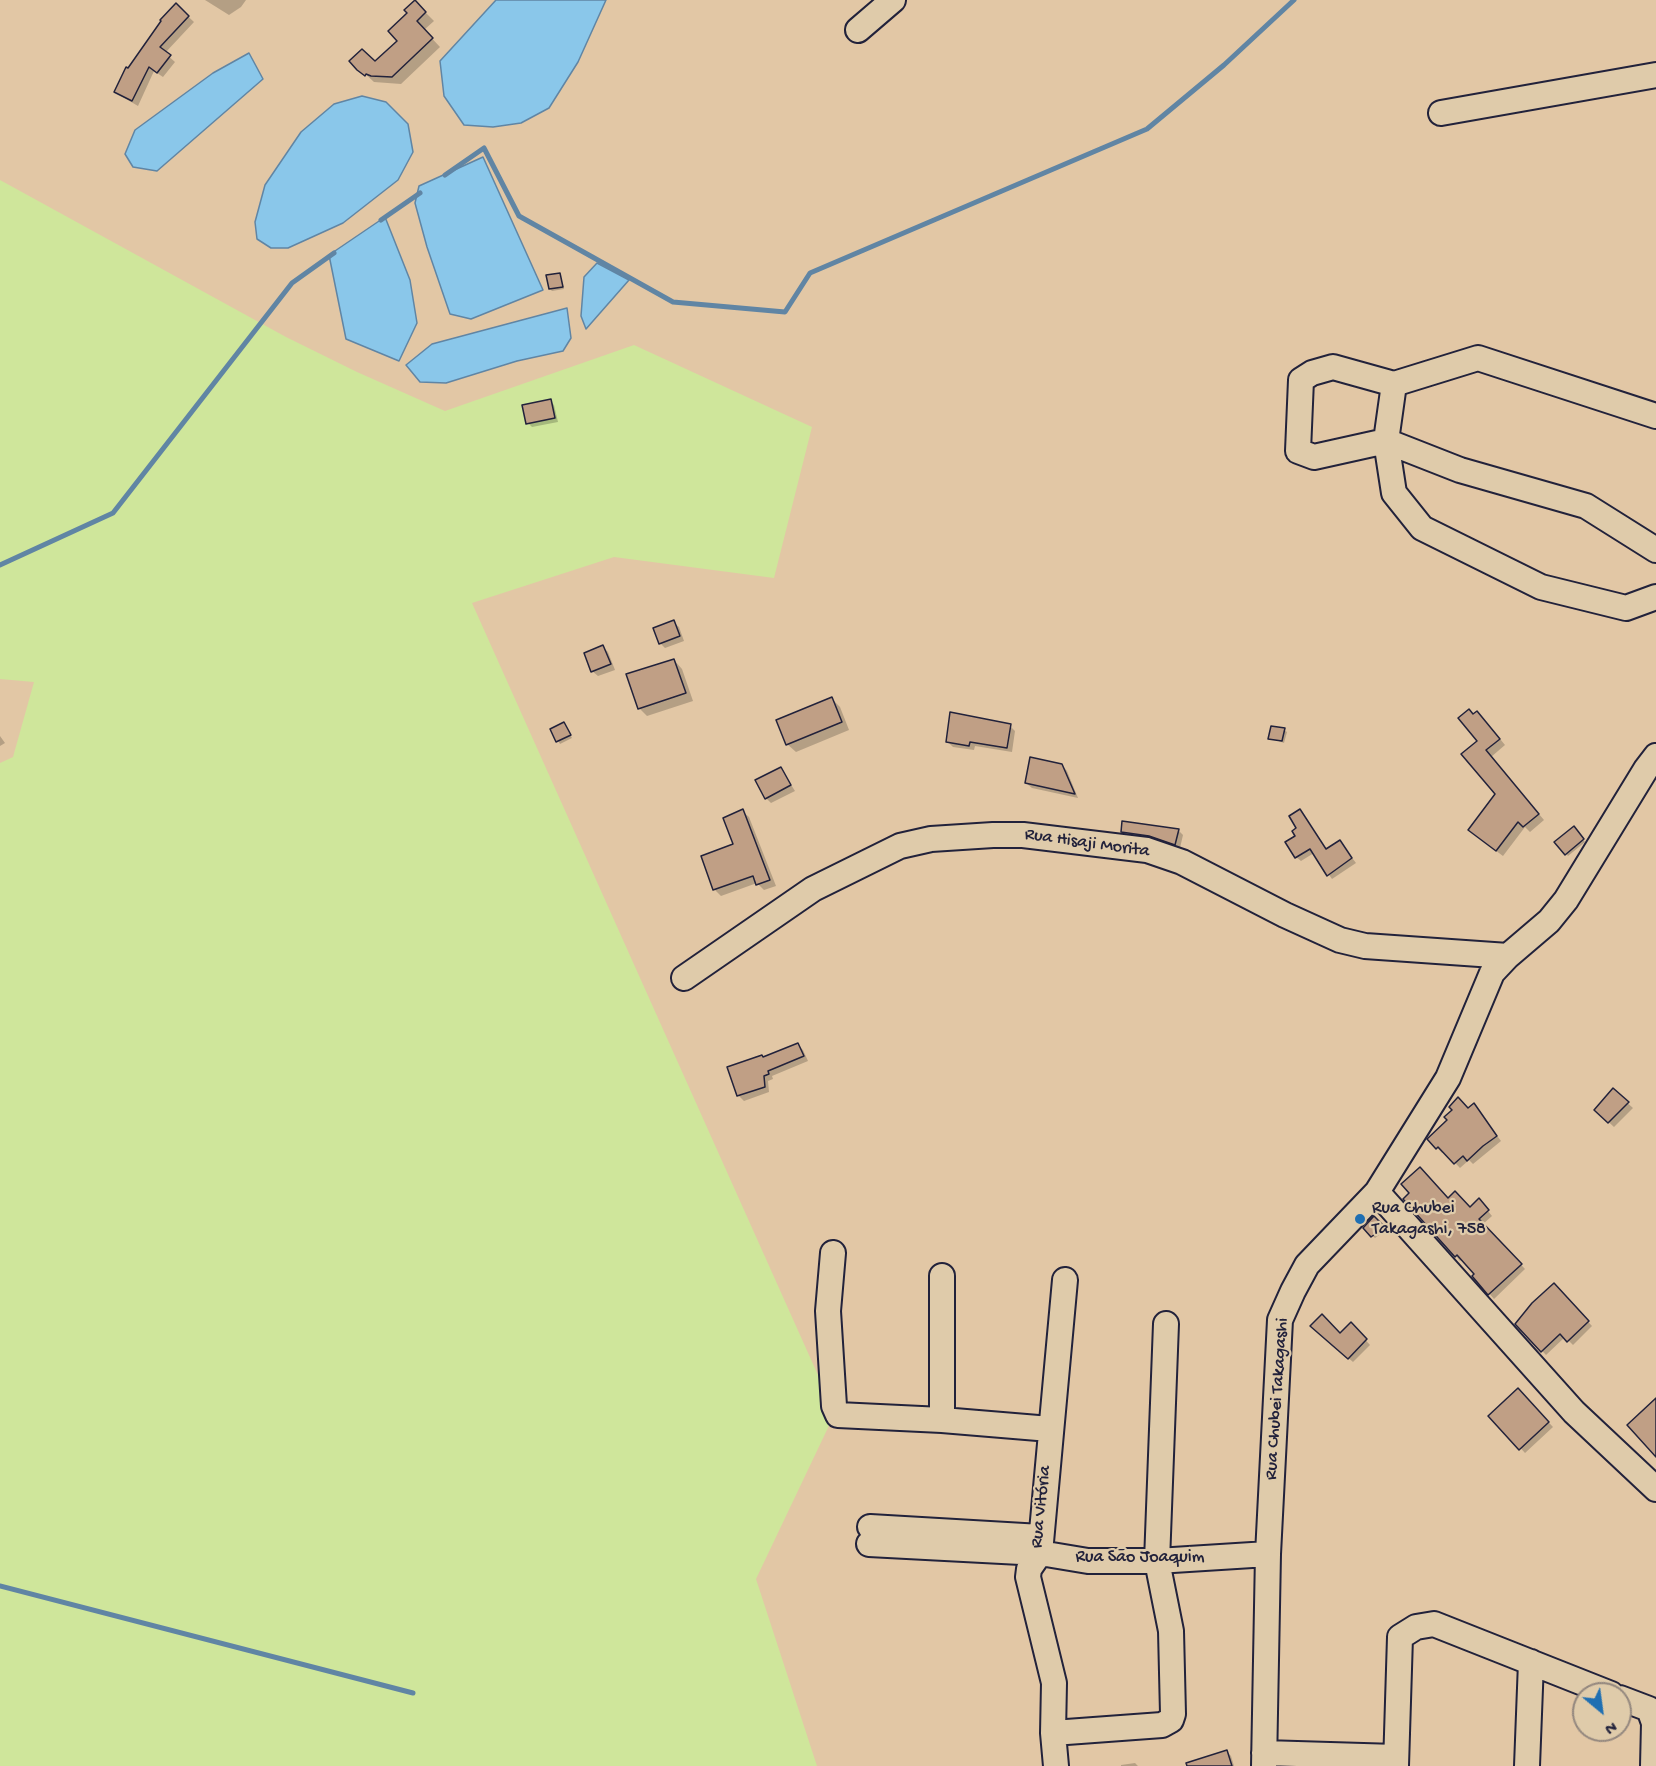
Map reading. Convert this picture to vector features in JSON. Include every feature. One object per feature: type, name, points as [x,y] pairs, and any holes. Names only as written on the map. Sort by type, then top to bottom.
[{"type":"street","points":[[858,30],[893,0]]},
{"type":"street","points":[[1441,113],[1656,75]]},
{"type":"street","points":[[1656,416],[1478,357],[1394,384],[1333,367],[1312,373],[1301,380],[1298,450],[1314,457],[1386,441],[1460,470],[1586,506],[1656,550]]},
{"type":"street","points":[[1394,384],[1386,441],[1394,494],[1422,528],[1541,587],[1626,608],[1656,597]]},
{"type":"street","name":"Rua Chubei Takagashi","points":[[1264,1759],[1268,1554],[1280,1320],[1307,1266],[1377,1191],[1448,1078],[1492,973],[1549,921],[1566,900],[1656,756]]},
{"type":"street","name":"Rua Hisaji Morita","points":[[684,978],[813,889],[900,846],[931,839],[1003,835],[1023,835],[1147,850],[1182,862],[1285,915],[1340,940],[1365,946],[1508,956]]},
{"type":"street","points":[[1377,1191],[1574,1412],[1656,1489]]},
{"type":"street","points":[[833,1253],[828,1311],[835,1410],[838,1415],[942,1420],[1050,1429]]},
{"type":"street","points":[[942,1276],[942,1420]]},
{"type":"street","name":"Rua Vitória","points":[[1056,1766],[1053,1734],[1054,1683],[1028,1583],[1029,1569],[1040,1545],[1065,1280]]},
{"type":"street","points":[[1053,1734],[1162,1725],[1171,1720],[1173,1714],[1171,1631],[1158,1561],[1166,1323]]},
{"type":"street","name":"Rua São Joaquim","points":[[869,1535],[1040,1545],[1088,1561],[1158,1561],[1268,1554]]},
{"type":"street","points":[[1264,1759],[1396,1761],[1400,1637],[1416,1627],[1434,1624],[1581,1682]]},
{"type":"street","points":[[1527,1766],[1531,1662]]},
{"type":"street","points":[[1632,1703],[1649,1709],[1654,1723],[1653,1766]]},
{"type":"green space","points":[[0,180],[286,337],[445,411],[634,345],[812,427],[774,578],[614,557],[472,603],[835,1413],[756,1579],[817,1766],[0,1766],[0,763],[13,757],[34,682],[0,679]]},
{"type":"water","points":[[496,0],[606,0],[578,62],[549,108],[521,123],[493,127],[464,125],[444,96],[440,61]]},
{"type":"water","points":[[249,53],[263,79],[157,171],[133,167],[125,154],[135,130],[213,73]]},
{"type":"water","points":[[362,96],[386,102],[408,124],[413,152],[398,180],[343,223],[288,248],[271,248],[257,239],[255,222],[265,185],[301,132],[334,104]]},
{"type":"water","points":[[483,157],[543,290],[471,319],[450,314],[415,203],[419,186]]},
{"type":"water","points":[[385,217],[410,280],[417,323],[399,361],[346,339],[329,255]]},
{"type":"water","points":[[597,263],[629,280],[586,329],[581,316],[584,277]]},
{"type":"water","points":[[567,308],[571,338],[563,351],[517,361],[446,383],[420,382],[406,365],[432,344]]},
{"type":"building","points":[[415,0],[426,12],[417,21],[433,38],[392,77],[366,74],[365,76],[349,61],[362,49],[375,61],[397,41],[388,31],[407,13],[404,10]]},
{"type":"building","points":[[176,3],[189,16],[160,47],[171,55],[157,73],[149,67],[132,101],[114,92],[126,67],[128,68],[160,20]]},
{"type":"building","points":[[560,273],[563,287],[549,289],[546,275]]},
{"type":"building","points":[[551,399],[555,418],[526,424],[522,405]]},
{"type":"building","points":[[674,620],[680,636],[659,644],[653,628]]},
{"type":"building","points":[[603,645],[611,664],[591,672],[584,653]]},
{"type":"building","points":[[674,659],[686,693],[638,709],[626,674]]},
{"type":"building","points":[[832,697],[842,722],[786,745],[776,720]]},
{"type":"building","points":[[1469,709],[1473,714],[1477,711],[1500,739],[1486,750],[1539,814],[1523,827],[1518,822],[1496,851],[1468,830],[1495,794],[1461,754],[1477,741],[1458,718]]},
{"type":"building","points":[[950,712],[1011,724],[1007,748],[970,742],[969,746],[946,742]]},
{"type":"building","points":[[564,722],[571,735],[556,742],[550,729]]},
{"type":"building","points":[[1271,726],[1285,728],[1282,741],[1268,739]]},
{"type":"building","points":[[1030,757],[1062,764],[1075,794],[1025,783]]},
{"type":"building","points":[[781,767],[791,785],[765,799],[755,780]]},
{"type":"building","points":[[743,809],[770,880],[756,885],[753,876],[713,890],[701,856],[733,844],[723,818]]},
{"type":"building","points":[[1300,809],[1326,849],[1340,840],[1352,858],[1327,876],[1310,849],[1295,858],[1285,842],[1295,836],[1292,831],[1296,828],[1289,816]]},
{"type":"building","points":[[1122,821],[1179,829],[1175,845],[1149,836],[1121,832]]},
{"type":"building","points":[[1574,826],[1584,839],[1565,855],[1554,842]]},
{"type":"building","points":[[798,1043],[804,1056],[768,1071],[769,1074],[764,1076],[765,1087],[737,1096],[727,1067],[762,1055],[763,1057]]},
{"type":"building","points":[[1613,1088],[1629,1102],[1608,1123],[1594,1110]]},
{"type":"building","points":[[1458,1097],[1468,1108],[1474,1103],[1497,1136],[1467,1161],[1463,1156],[1454,1164],[1427,1139],[1447,1120],[1444,1117],[1452,1110],[1449,1107]]},
{"type":"building","points":[[1420,1167],[1448,1198],[1455,1191],[1470,1207],[1479,1198],[1489,1210],[1479,1219],[1522,1264],[1488,1295],[1472,1276],[1474,1274],[1457,1255],[1455,1257],[1403,1199],[1409,1193],[1401,1184]]},
{"type":"building","points":[[1374,1216],[1385,1227],[1371,1237],[1363,1228]]},
{"type":"building","points":[[1554,1283],[1589,1321],[1567,1342],[1560,1334],[1541,1352],[1515,1324],[1532,1303]]},
{"type":"building","points":[[1322,1314],[1340,1333],[1351,1322],[1367,1339],[1348,1359],[1310,1326]]},
{"type":"building","points":[[1518,1388],[1549,1422],[1519,1450],[1488,1416]]},
{"type":"building","points":[[1656,1398],[1656,1457],[1627,1425]]},
{"type":"building","points":[[1227,1750],[1232,1766],[1187,1766],[1186,1763]]},
{"type":"waterway","points":[[445,175],[484,148],[519,216],[673,302],[785,312],[810,273],[1147,129],[1224,65],[1294,0]]},
{"type":"waterway","points":[[381,220],[420,193]]},
{"type":"waterway","points":[[0,565],[113,513],[292,283],[334,253]]},
{"type":"waterway","points":[[0,1586],[413,1693]]},
{"type":"place","name":"Rua Chubei Takagashi, 758","points":[[1360,1219]]}]
